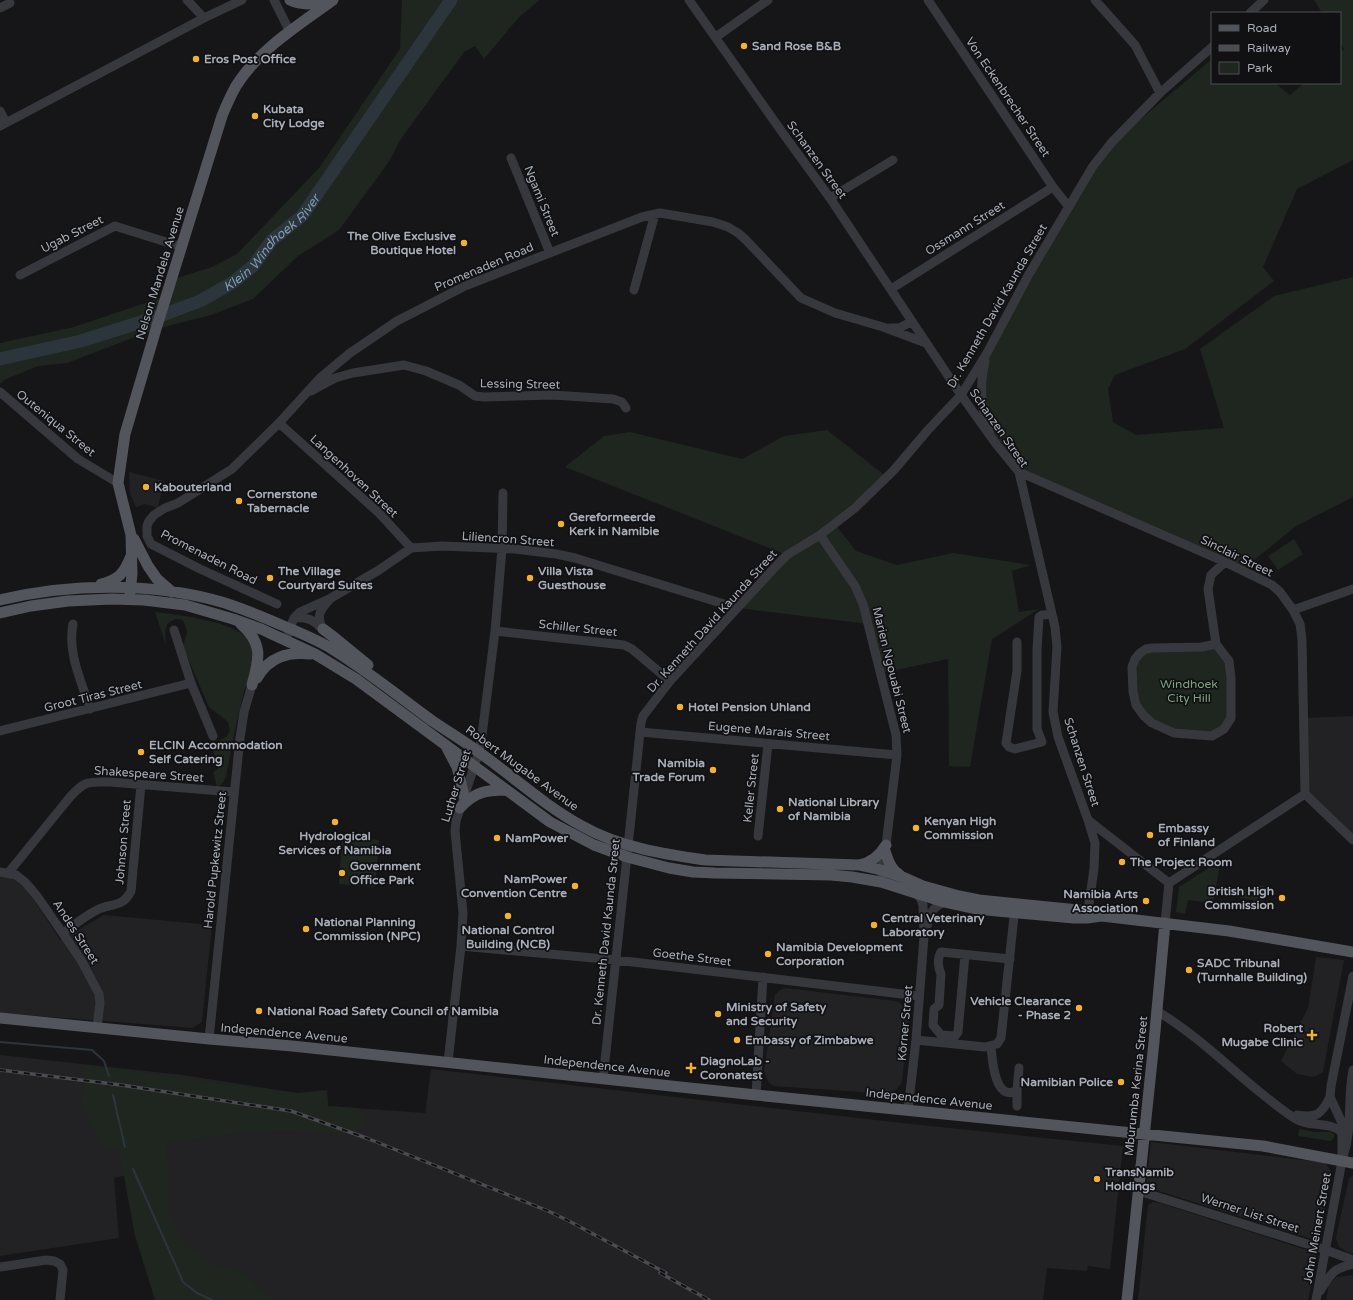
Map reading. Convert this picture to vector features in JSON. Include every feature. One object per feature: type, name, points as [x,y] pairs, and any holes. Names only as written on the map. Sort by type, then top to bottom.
[{"type":"main road","points":[[290,0],[312,5],[332,0]]},
{"type":"main road","name":"Nelson Mandela Avenue","points":[[129,599],[133,551],[132,535],[118,483],[125,434],[222,116],[236,86],[249,68],[268,50],[332,0]]},
{"type":"main road","points":[[132,535],[148,566],[157,579],[172,592]]},
{"type":"main road","points":[[74,589],[112,582],[119,577],[127,566],[133,551]]},
{"type":"main road","name":"Robert Mugabe Avenue","points":[[0,600],[47,591],[131,587],[172,592],[224,603],[258,615],[292,623],[355,664],[433,721],[479,752],[544,802],[572,820],[604,836],[628,845],[682,857],[706,860],[858,865],[881,870],[923,886],[951,894],[1015,908],[1102,916],[1229,931],[1353,952]]},
{"type":"main road","name":"Robert Mugabe Avenue","points":[[0,613],[31,606],[68,601],[129,599],[162,601],[186,605],[233,619],[286,640],[315,654],[356,680],[550,822],[594,845],[626,857],[669,868],[693,872],[715,874],[831,875],[873,880],[916,892],[944,902],[976,909],[1015,908]]},
{"type":"main road","points":[[233,619],[251,633],[257,643],[259,653],[252,685]]},
{"type":"main road","points":[[323,630],[335,638],[396,688],[427,710],[433,721]]},
{"type":"main road","points":[[252,685],[263,668],[280,657],[298,653],[315,654]]},
{"type":"main road","points":[[444,744],[457,767],[464,796]]},
{"type":"main road","points":[[460,808],[465,802],[475,795],[488,790],[506,790]]},
{"type":"main road","points":[[858,865],[867,862],[880,854],[886,848]]},
{"type":"main road","points":[[886,848],[887,858],[895,872],[905,878]]},
{"type":"main road","name":"Mburumba Kerina Street","points":[[1127,1300],[1165,923]]},
{"type":"main road","name":"Independence Avenue","points":[[0,1018],[292,1046],[756,1095],[1263,1146],[1353,1163]]},
{"type":"street","points":[[187,0],[204,18]]},
{"type":"street","points":[[0,111],[3,124],[204,18],[242,0]]},
{"type":"street","points":[[274,0],[290,32]]},
{"type":"street","name":"Schanzen Street","points":[[690,0],[830,198],[961,395],[996,444],[1019,472],[1052,614],[1057,647],[1053,712],[1058,737],[1095,843],[1094,869],[1087,915]]},
{"type":"street","points":[[716,37],[768,0]]},
{"type":"street","name":"Von Eckenbrecher Street","points":[[928,0],[1053,187],[1069,207]]},
{"type":"street","points":[[1095,0],[1135,45],[1160,93]]},
{"type":"street","points":[[1251,12],[1264,0]]},
{"type":"street","points":[[0,8],[10,3]]},
{"type":"street","name":"Dr. Kenneth David Kaunda Street","points":[[602,1078],[643,716],[670,681],[777,564],[787,555],[820,536],[855,508],[891,473],[961,395],[986,353],[1029,274],[1093,166],[1102,154],[1160,93],[1211,48]]},
{"type":"street","name":"Ngami Street","points":[[511,158],[550,253]]},
{"type":"street","points":[[830,198],[892,160]]},
{"type":"street","name":"Ossmann Street","points":[[891,289],[1053,187]]},
{"type":"street","points":[[634,290],[655,214]]},
{"type":"street","name":"Promenaden Road","points":[[277,604],[200,569],[152,544],[147,536],[147,526],[149,520],[165,508],[178,503],[232,469],[279,423],[320,378],[350,353],[397,321],[448,293],[465,286],[655,214],[665,214],[701,220],[728,227],[738,232],[801,298],[835,313],[883,327],[926,343]]},
{"type":"street","name":"Ugab Street","points":[[20,275],[114,226],[182,247]]},
{"type":"street","name":"Promenaden Road","points":[[883,327],[899,328],[912,322]]},
{"type":"street","points":[[986,353],[981,379],[981,398],[987,425],[996,444]]},
{"type":"street","name":"Lessing Street","points":[[303,395],[335,378],[377,368],[404,365],[426,371],[459,385],[475,396],[553,395],[613,399],[622,402],[626,408]]},
{"type":"street","name":"Outeniqua Street","points":[[0,392],[78,459],[118,483]]},
{"type":"street","name":"Langenhoven Street","points":[[279,423],[379,513],[411,548]]},
{"type":"street","name":"Sinclair Street","points":[[1019,472],[1226,562],[1272,585],[1280,592],[1293,610],[1300,624],[1302,640],[1305,794]]},
{"type":"street","name":"Luther Street","points":[[448,1062],[461,946],[463,913],[455,831],[456,821],[479,752],[495,631],[502,549],[503,492]]},
{"type":"street","name":"Marien Ngouabi Street","points":[[820,536],[855,586],[863,604],[894,723],[898,744],[886,848],[881,870]]},
{"type":"street","name":"Liliencron Street","points":[[411,548],[442,546],[502,549],[541,552],[575,558],[737,608]]},
{"type":"street","points":[[286,640],[292,623],[304,610],[331,598],[379,570],[411,548]]},
{"type":"street","points":[[1216,644],[1196,648],[1152,648],[1146,649],[1140,653],[1135,659],[1132,667],[1132,682],[1136,705],[1144,716],[1152,723],[1174,732],[1212,736],[1224,729],[1231,718],[1231,678],[1229,661],[1216,644],[1208,589],[1211,575],[1226,562]]},
{"type":"street","points":[[1293,610],[1353,589]]},
{"type":"street","points":[[323,630],[319,623],[320,612],[331,598]]},
{"type":"street","points":[[1042,742],[1037,729],[1037,650],[1039,618],[1052,614]]},
{"type":"street","points":[[292,623],[302,618],[310,619],[323,630]]},
{"type":"street","points":[[73,624],[71,641],[73,652],[90,709]]},
{"type":"street","points":[[174,630],[192,683],[213,736]]},
{"type":"street","name":"Schiller Street","points":[[495,631],[624,645],[632,649],[670,681]]},
{"type":"street","points":[[1017,642],[1017,671],[1007,746],[1015,749],[1058,737]]},
{"type":"street","name":"Groot Tiras Street","points":[[0,731],[192,683]]},
{"type":"street","name":"Harold Pupkewitz Street","points":[[209,1039],[240,738],[244,712],[252,685]]},
{"type":"street","name":"Eugene Marais Street","points":[[640,732],[897,755]]},
{"type":"street","name":"Keller Street","points":[[758,836],[768,744]]},
{"type":"street","name":"Shakespeare Street","points":[[4,872],[78,788],[85,783],[110,782],[234,792]]},
{"type":"street","name":"Johnson Street","points":[[62,933],[97,910],[118,904],[128,897],[131,891],[141,784]]},
{"type":"street","points":[[1168,883],[1305,794],[1353,840]]},
{"type":"street","points":[[1088,820],[1168,883]]},
{"type":"street","points":[[881,870],[882,876],[885,880],[893,885]]},
{"type":"street","name":"Andes Street","points":[[4,872],[16,875],[25,882],[37,896],[84,966],[100,994],[97,1027]]},
{"type":"street","points":[[1165,923],[1168,883]]},
{"type":"street","name":"Körner Street","points":[[908,1110],[916,1040],[924,937],[923,906],[921,899],[916,892]]},
{"type":"street","name":"Körner Street","points":[[924,937],[933,909],[944,902]]},
{"type":"street","points":[[916,1040],[985,1047],[994,1045],[1001,1038],[1015,908]]},
{"type":"street","name":"Goethe Street","points":[[461,946],[616,960],[919,996]]},
{"type":"street","points":[[965,955],[958,1032],[955,1036],[941,1035],[933,1025],[934,1009],[939,1005],[941,974],[938,969],[939,955],[941,952],[1010,959]]},
{"type":"street","points":[[1288,1114],[1316,1116],[1320,1113],[1330,1097],[1353,976]]},
{"type":"street","points":[[756,1095],[763,977]]},
{"type":"street","points":[[1157,1011],[1186,1030],[1251,1086],[1296,1120],[1319,1125],[1334,1126],[1342,1133]]},
{"type":"street","points":[[1343,1029],[1346,1026],[1353,1026]]},
{"type":"street","points":[[994,1045],[995,1075],[1001,1088],[1006,1092],[1015,1092],[1017,1090]]},
{"type":"street","points":[[1017,1106],[1019,1068]]},
{"type":"street","name":"John Meinert Street","points":[[1342,1161],[1351,1142],[1351,1092],[1353,1070]]},
{"type":"street","name":"John Meinert Street","points":[[1317,1297],[1342,1161],[1342,1123],[1330,1097]]},
{"type":"street","name":"Werner List Street","points":[[1139,1191],[1326,1250],[1353,1260]]},
{"type":"street","points":[[0,1267],[46,1260],[54,1261],[60,1264],[63,1270],[60,1300]]},
{"type":"street","points":[[1317,1297],[1332,1273],[1340,1268],[1353,1264]]},
{"type":"shaded area","name":"Kabouterland","points":[[129,472],[164,481],[158,508],[145,504],[136,507],[130,494]]},
{"type":"shaded area","points":[[1353,716],[1353,840],[1305,794],[1303,718]]},
{"type":"shaded area","points":[[0,876],[10,877],[20,883],[34,900],[60,940],[104,915],[212,925],[202,1022],[193,1028],[0,1013]]},
{"type":"shaded area","name":"Robert Mugabe Clinic","points":[[1316,957],[1344,960],[1323,1072],[1314,1077],[1297,1074],[1281,1061],[1308,1008]]},
{"type":"shaded area","points":[[785,988],[896,1001],[900,1003],[905,1009],[908,1018],[902,1082],[897,1089],[889,1094],[774,1086],[769,1083],[764,1072],[775,995],[780,990]]},
{"type":"shaded area","points":[[0,1055],[183,1075],[297,1093],[327,1090],[328,1106],[425,1113],[431,1069],[911,1124],[1123,1146],[1110,1269],[1088,1266],[1087,1271],[1047,1268],[1043,1300],[216,1300],[132,1174],[114,1178],[119,1238],[0,1256]]},
{"type":"shaded area","points":[[1151,1142],[1320,1162],[1326,1164],[1331,1171],[1322,1228],[1312,1239],[1146,1187]]},
{"type":"shaded area","points":[[1353,1175],[1353,1254],[1339,1247],[1336,1238],[1349,1178]]},
{"type":"shaded area","points":[[1153,1202],[1313,1252],[1317,1257],[1308,1300],[1138,1300],[1148,1205]]},
{"type":"shaded area","points":[[1353,1275],[1353,1300],[1326,1300],[1329,1285],[1337,1277]]},
{"type":"green space","points":[[402,0],[540,0],[520,16],[484,59],[475,46],[464,52],[401,139],[388,163],[339,230],[298,256],[253,299],[211,315],[156,329],[67,363],[38,366],[4,380],[0,384],[0,343],[74,327],[166,296],[171,280],[212,267],[237,254],[319,168],[400,49]]},
{"type":"green space","points":[[1314,0],[1353,0],[1353,160],[1297,189],[1263,267],[1274,281],[1185,349],[1115,375],[1108,389],[1113,422],[1136,435],[1224,428],[1200,349],[1274,296],[1353,277],[1353,497],[1296,526],[1242,570],[1019,472],[996,444],[981,398],[987,353],[1093,166],[1123,134],[1211,60],[1211,84],[1276,84],[1290,95],[1303,84],[1341,84],[1341,52],[1344,49],[1341,44],[1341,12],[1321,12]]},
{"type":"green space","points":[[827,430],[887,477],[835,524],[856,551],[897,565],[953,553],[1031,565],[1012,571],[1019,612],[1039,609],[992,639],[970,767],[949,766],[948,659],[882,673],[868,624],[737,608],[787,555],[565,467],[604,436],[630,432],[742,459],[784,436]]},
{"type":"green space","points":[[1294,539],[1303,554],[1278,570],[1268,556]]},
{"type":"green space","points":[[155,612],[192,617],[221,624],[244,635],[251,643],[254,655],[253,661],[240,706],[226,777],[223,783],[217,787],[213,772],[218,769],[212,745],[227,736],[230,730],[228,722],[209,707],[183,647],[187,631],[183,620],[175,619],[168,623],[165,631],[166,645]]},
{"type":"green space","name":"Windhoek City Hill","points":[[1216,644],[1229,661],[1231,718],[1212,736],[1161,728],[1136,705],[1135,659],[1140,653]]},
{"type":"green space","points":[[345,836],[379,840],[375,887],[339,884],[342,839]]},
{"type":"green space","points":[[1221,860],[1213,903],[1188,900],[1185,914],[1176,912],[1179,887]]},
{"type":"green space","points":[[1258,885],[1265,886],[1261,909],[1252,907],[1253,900],[1240,898],[1242,888],[1257,891]]},
{"type":"green space","points":[[85,1065],[297,1093],[327,1092],[328,1106],[357,1108],[365,1119],[365,1126],[339,1134],[288,1130],[166,1142],[169,1180],[169,1214],[186,1245],[214,1265],[236,1270],[248,1277],[257,1287],[277,1300],[155,1300],[135,1236],[119,1149],[104,1150],[81,1102]]},
{"type":"green space","points":[[1299,1129],[1315,1132],[1330,1132],[1334,1134],[1334,1137],[1330,1141],[1298,1136]]},
{"type":"waterway","name":"Klein Windhoek River","points":[[0,359],[81,341],[160,316],[200,301],[232,283],[253,266],[272,240],[302,216],[451,0]]},
{"type":"waterway","points":[[0,1042],[92,1050],[104,1061],[109,1076]]},
{"type":"waterway","points":[[113,1095],[125,1147]]},
{"type":"waterway","points":[[133,1169],[183,1282],[197,1293],[212,1300]]},
{"type":"railway","points":[[0,1070],[121,1085],[291,1111],[369,1139],[548,1211],[666,1273]]},
{"type":"railway","points":[[660,1273],[709,1300]]},
{"type":"place","name":"Sand Rose B&B","points":[[744,46]]},
{"type":"place","name":"Eros Post Office","points":[[196,59]]},
{"type":"place","name":"Kubata City Lodge","points":[[255,116]]},
{"type":"place","name":"The Olive Exclusive Boutique Hotel","points":[[464,243]]},
{"type":"place","name":"Kabouterland","points":[[146,487]]},
{"type":"place","name":"Cornerstone Tabernacle","points":[[239,501]]},
{"type":"place","name":"Gereformeerde Kerk in Namibie","points":[[561,524]]},
{"type":"place","name":"The Village Courtyard Suites","points":[[270,578]]},
{"type":"place","name":"Villa Vista Guesthouse","points":[[530,578]]},
{"type":"place","name":"Hotel Pension Uhland","points":[[680,707]]},
{"type":"place","name":"ELCIN Accommodation Self Catering","points":[[141,752]]},
{"type":"place","name":"Namibia Trade Forum","points":[[713,770]]},
{"type":"place","name":"National Library of Namibia","points":[[780,809]]},
{"type":"place","name":"Hydrological Services of Namibia","points":[[335,822]]},
{"type":"place","name":"Kenyan High Commission","points":[[916,828]]},
{"type":"place","name":"Embassy of Finland","points":[[1150,835]]},
{"type":"place","name":"NamPower","points":[[497,838]]},
{"type":"place","name":"The Project Room","points":[[1122,862]]},
{"type":"place","name":"Government Office Park","points":[[342,873]]},
{"type":"place","name":"NamPower Convention Centre","points":[[575,886]]},
{"type":"place","name":"British High Commission","points":[[1282,898]]},
{"type":"place","name":"Namibia Arts Association","points":[[1146,901]]},
{"type":"place","name":"National Control Building (NCB)","points":[[508,916]]},
{"type":"place","name":"Central Veterinary Laboratory","points":[[874,925]]},
{"type":"place","name":"National Planning Commission (NPC)","points":[[306,929]]},
{"type":"place","name":"Namibia Development Corporation","points":[[768,954]]},
{"type":"place","name":"SADC Tribunal (Turnhalle Building)","points":[[1189,970]]},
{"type":"place","name":"Vehicle Clearance - Phase 2","points":[[1079,1008]]},
{"type":"place","name":"National Road Safety Council of Namibia","points":[[259,1011]]},
{"type":"place","name":"Ministry of Safety and Security","points":[[718,1014]]},
{"type":"place","name":"Robert Mugabe Clinic","points":[[1312,1035]]},
{"type":"place","name":"Embassy of Zimbabwe","points":[[737,1040]]},
{"type":"place","name":"DiagnoLab - Coronatest","points":[[691,1068]]},
{"type":"place","name":"Namibian Police","points":[[1121,1082]]},
{"type":"place","name":"TransNamib Holdings","points":[[1097,1179]]}]
